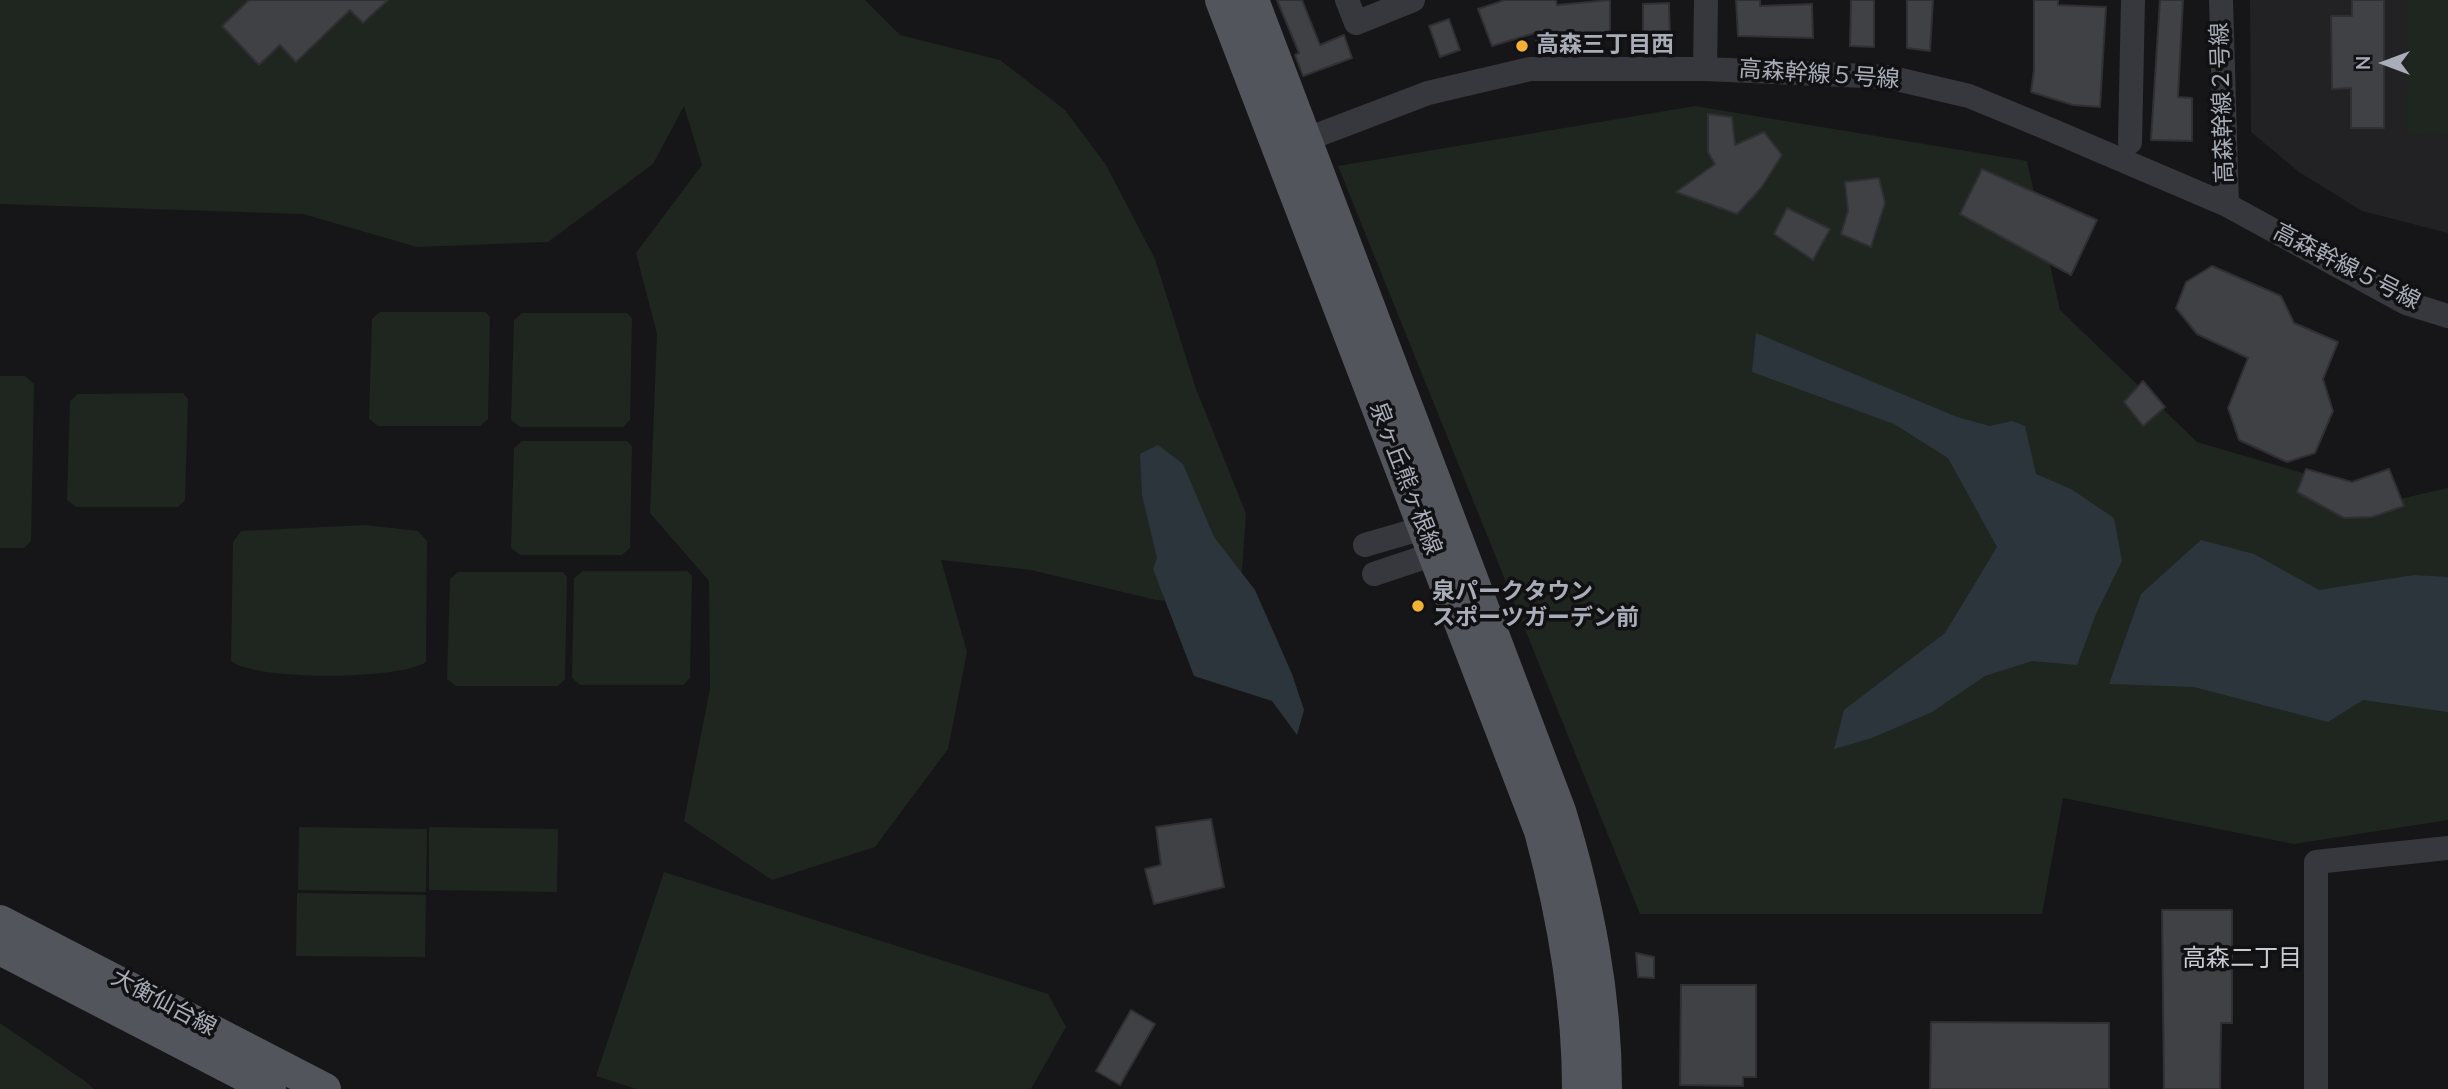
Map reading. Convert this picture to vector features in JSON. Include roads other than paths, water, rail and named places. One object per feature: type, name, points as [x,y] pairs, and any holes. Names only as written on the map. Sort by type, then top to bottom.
[{"type":"main road","name":"泉ヶ丘熊ヶ根線","points":[[1221,0],[1293,145]]},
{"type":"main road","name":"泉ヶ丘熊ヶ根線","points":[[1253,0],[1293,145],[1439,543],[1543,844],[1567,953],[1575,1013],[1578,1089]]},
{"type":"main road","name":"泉ヶ丘熊ヶ根線","points":[[1439,543],[1560,811],[1578,870],[1600,977],[1606,1037],[1606,1089]]},
{"type":"main road","name":"大衡仙台線","points":[[0,921],[58,948],[325,1089]]},
{"type":"main road","name":"大衡仙台線","points":[[0,949],[270,1089]]},
{"type":"street","points":[[1347,0],[1356,23],[1413,0]]},
{"type":"street","points":[[1705,69],[1706,0]]},
{"type":"street","points":[[2130,142],[2133,0]]},
{"type":"street","name":"高森幹線２号線","points":[[2221,0],[2227,205]]},
{"type":"street","name":"高森幹線５号線","points":[[1293,145],[1428,93],[1530,69],[1705,69],[1888,78],[1969,96],[2227,205],[2406,303],[2448,316]]},
{"type":"street","points":[[1365,545],[1439,543]]},
{"type":"street","points":[[1374,574],[1439,543]]},
{"type":"street","points":[[2316,1089],[2316,862],[2448,848]]},
{"type":"place","name":"高森三丁目西","points":[[1522,46]]},
{"type":"place","name":"泉パークタウン スポーツガーデン前","points":[[1418,606]]},
{"type":"district","name":"高森二丁目","points":[[2242,960]]}]
